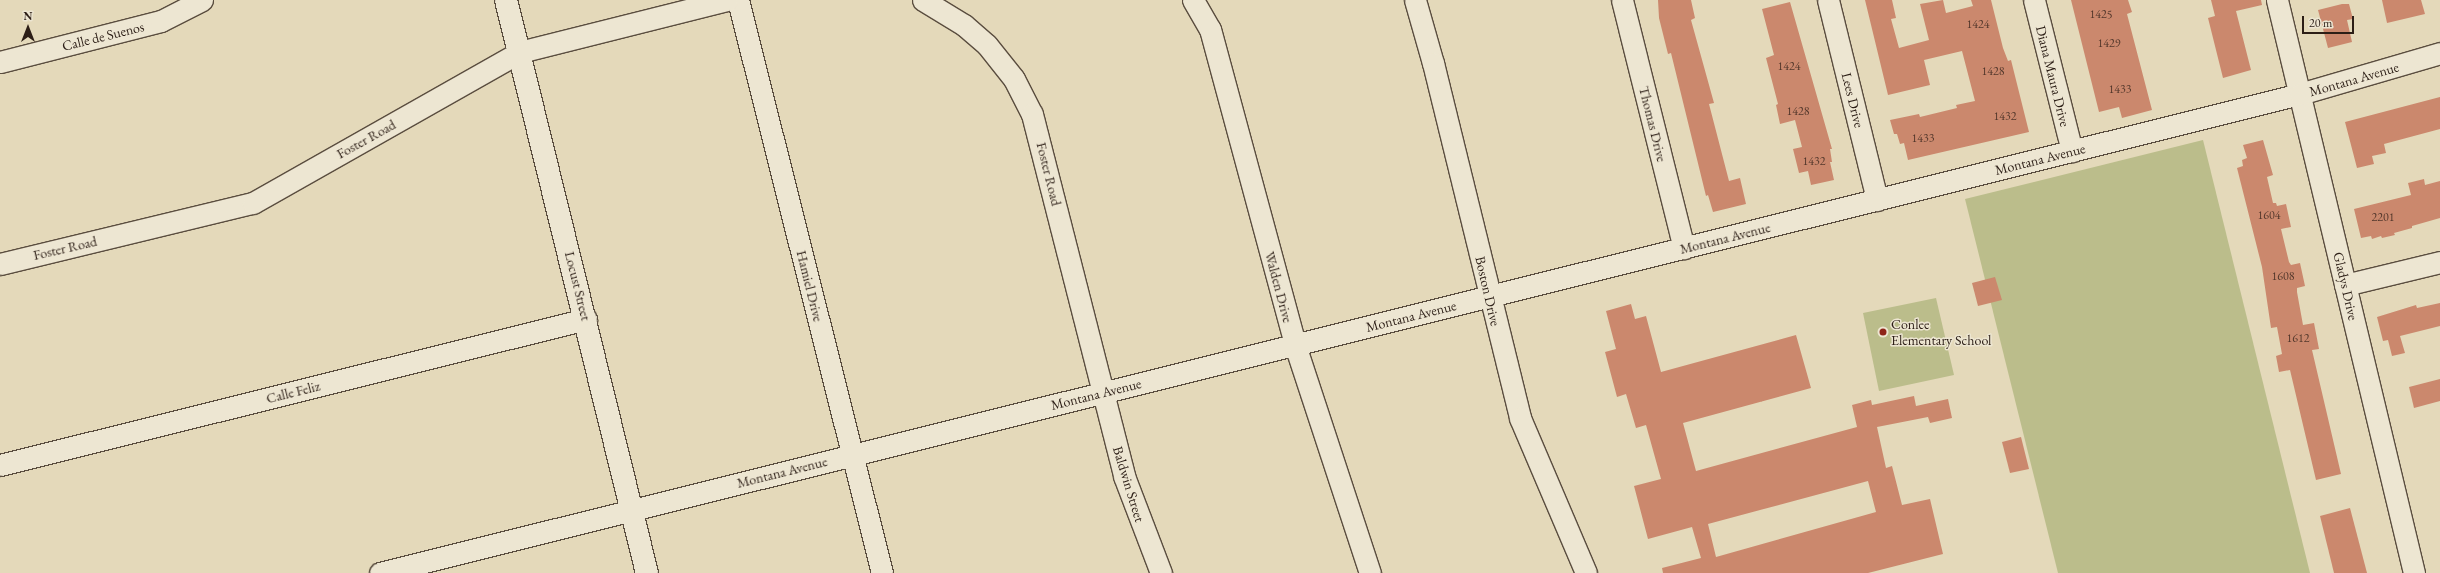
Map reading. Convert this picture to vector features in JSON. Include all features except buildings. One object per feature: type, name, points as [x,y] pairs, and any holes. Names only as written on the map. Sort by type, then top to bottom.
[{"type":"street","name":"Calle de Suenos","points":[[0,62],[161,21],[202,0]]},
{"type":"street","name":"Locust Street","points":[[506,0],[633,509],[647,573]]},
{"type":"street","name":"Foster Road","points":[[0,264],[253,203],[520,52],[727,0]]},
{"type":"street","name":"Hamiel Drive","points":[[738,0],[882,573]]},
{"type":"street","name":"Foster Road","points":[[923,0],[964,25],[987,45],[1006,67],[1027,102],[1036,126],[1103,392]]},
{"type":"street","name":"Walden Drive","points":[[1193,0],[1210,29],[1295,345],[1370,573]]},
{"type":"street","name":"Boston Drive","points":[[1415,0],[1433,63],[1520,418],[1586,573]]},
{"type":"street","name":"Thomas Drive","points":[[1622,0],[1684,248]]},
{"type":"street","name":"Lees Drive","points":[[1828,0],[1877,200]]},
{"type":"street","name":"Diana Maura Drive","points":[[2034,0],[2072,151]]},
{"type":"street","name":"Gladys Drive","points":[[2277,0],[2414,573]]},
{"type":"street","name":"Montana Avenue","points":[[380,573],[2300,94],[2440,53]]},
{"type":"street","points":[[2345,285],[2440,262]]},
{"type":"street","name":"Calle Feliz","points":[[0,465],[586,319]]},
{"type":"street","name":"Baldwin Street","points":[[1103,392],[1128,491],[1161,573]]},
{"type":"green space","points":[[2203,140],[2310,573],[2058,573],[1965,199]]},
{"type":"green space","points":[[1936,298],[1954,375],[1879,391],[1863,313]]},
{"type":"place","name":"Conlee Elementary School","points":[[1883,332]]}]
